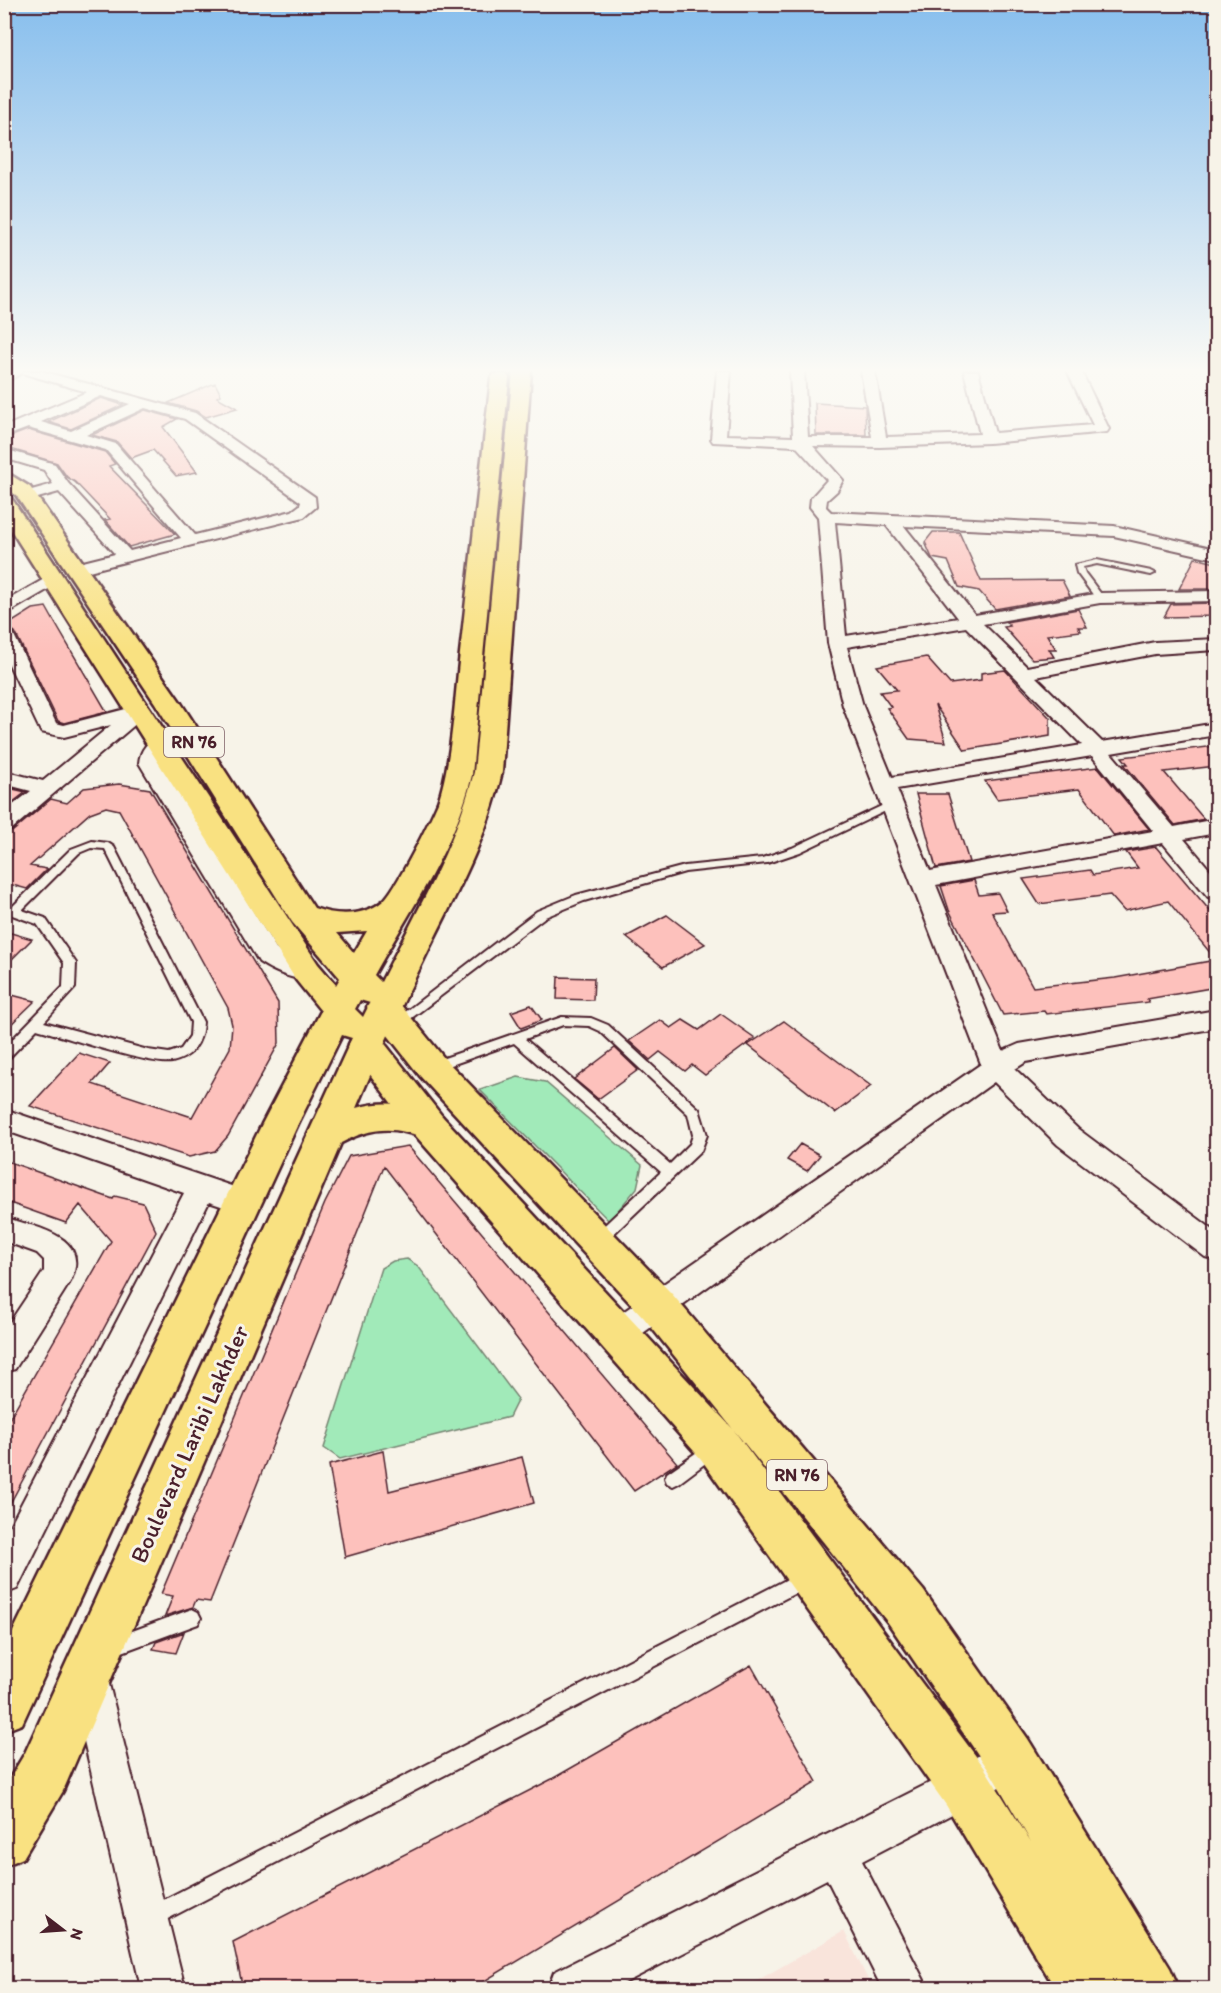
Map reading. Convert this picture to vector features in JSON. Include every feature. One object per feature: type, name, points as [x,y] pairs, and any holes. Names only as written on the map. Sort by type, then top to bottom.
[{"type":"main road","points":[[368,1012],[398,904],[438,833],[452,801],[458,774],[491,464]]},
{"type":"main road","points":[[4,1706],[242,1201],[368,1012],[462,854],[478,814],[489,752],[514,464]]},
{"type":"main road","name":"RN 76","points":[[4,477],[159,743],[307,972],[368,1012],[432,1067],[658,1306],[906,1607],[1010,1757],[1150,1989]]},
{"type":"main road","name":"RN 76","points":[[60,574],[168,703],[303,915],[368,1012],[429,1126],[717,1444],[814,1574],[964,1786],[1047,1918],[1087,1989]]},
{"type":"main road","points":[[141,711],[168,703]]},
{"type":"main road","points":[[303,915],[327,921],[355,923],[379,917],[398,904]]},
{"type":"main road","name":"Boulevard Laribi Lakhder","points":[[4,1839],[44,1772],[326,1134],[368,1012]]},
{"type":"main road","points":[[326,1134],[346,1124],[384,1116],[406,1118],[429,1126]]},
{"type":"main road","points":[[559,1268],[597,1241]]},
{"type":"street","points":[[40,464],[50,467],[62,486],[126,556]]},
{"type":"street","points":[[126,464],[191,540]]},
{"type":"street","points":[[4,610],[60,574],[298,514],[308,507],[309,500],[259,464]]},
{"type":"street","points":[[821,464],[835,480],[831,489],[819,498],[818,507],[826,517],[837,643],[853,706],[996,1067],[1068,1137],[1216,1248]]},
{"type":"street","points":[[16,499],[62,486]]},
{"type":"street","points":[[826,517],[1114,531],[1216,555]]},
{"type":"street","points":[[891,520],[970,621],[1097,749],[1216,891]]},
{"type":"street","points":[[837,643],[1100,598],[1216,596]]},
{"type":"street","points":[[4,633],[48,728],[64,731],[141,711]]},
{"type":"street","points":[[1022,674],[1155,648],[1216,644]]},
{"type":"street","points":[[4,824],[141,711]]},
{"type":"street","points":[[888,795],[1097,749],[1216,729]]},
{"type":"street","points":[[4,777],[46,788]]},
{"type":"street","points":[[923,880],[1169,837],[1216,826]]},
{"type":"street","points":[[618,1333],[996,1067],[1019,1054],[1216,1019]]},
{"type":"street","points":[[4,1119],[201,1189],[242,1201]]},
{"type":"street","points":[[4,1576],[201,1189]]},
{"type":"street","points":[[4,1229],[48,1244],[60,1255],[59,1273],[8,1347]]},
{"type":"street","points":[[92,1663],[163,1989]]},
{"type":"street","points":[[570,1989],[964,1786],[1010,1757]]},
{"type":"street","points":[[835,1852],[906,1989]]},
{"type":"lane","points":[[1100,598],[1081,573],[1079,565],[1096,562],[1151,573]]},
{"type":"lane","points":[[368,1012],[541,914],[580,898],[685,869],[763,861],[796,850],[888,795]]},
{"type":"lane","points":[[4,1056],[69,988],[70,963],[41,921],[10,909],[75,851],[86,845],[99,843],[109,847],[197,1022],[196,1037],[185,1052],[170,1058],[148,1055],[36,1024]]},
{"type":"lane","points":[[432,1067],[562,1021],[591,1022],[604,1028],[694,1112],[699,1122],[700,1135],[696,1147],[597,1241]]},
{"type":"lane","points":[[515,1037],[670,1172]]},
{"type":"lane","points":[[673,1478],[717,1444]]},
{"type":"lane","points":[[147,1919],[814,1574]]},
{"type":"lane","points":[[92,1663],[192,1618]]},
{"type":"shaded area","points":[[844,1931],[872,1988],[744,1988]]},
{"type":"green space","points":[[518,1077],[545,1082],[642,1165],[637,1188],[609,1221],[480,1090]]},
{"type":"green space","points":[[407,1259],[418,1266],[518,1399],[509,1417],[340,1459],[324,1448],[381,1268],[393,1261]]},
{"type":"building","points":[[58,464],[115,464],[109,466],[175,534],[129,547],[105,520],[110,519],[75,482],[67,477]]},
{"type":"building","points":[[165,464],[191,464],[197,472],[176,476]]},
{"type":"building","points":[[933,532],[959,532],[981,581],[1062,580],[1070,596],[995,609],[979,591],[959,587],[948,561],[932,558],[925,542]]},
{"type":"building","points":[[1195,558],[1216,563],[1216,589],[1179,589]]},
{"type":"building","points":[[1216,603],[1216,616],[1164,617],[1171,604]]},
{"type":"building","points":[[46,607],[107,712],[64,723],[58,721],[15,632],[6,626],[33,609]]},
{"type":"building","points":[[1078,609],[1087,627],[1078,627],[1081,631],[1047,635],[1056,649],[1049,649],[1054,657],[1032,659],[1004,627],[1010,626],[1006,622]]},
{"type":"building","points":[[926,657],[950,684],[981,680],[981,673],[1005,670],[1050,718],[1050,736],[965,750],[935,705],[946,742],[909,739],[887,708],[891,707],[880,692],[897,690],[877,666]]},
{"type":"building","points":[[1216,746],[1216,766],[1164,772],[1204,819],[1175,825],[1124,764],[1128,764],[1122,757]]},
{"type":"building","points":[[1098,767],[1149,829],[1114,836],[1079,789],[997,799],[985,781]]},
{"type":"building","points":[[119,784],[150,789],[278,1003],[279,1043],[228,1136],[215,1151],[189,1157],[30,1106],[79,1053],[110,1063],[92,1084],[192,1117],[230,1048],[232,1025],[228,1008],[119,810],[106,807],[90,813],[30,866],[47,869],[27,889],[9,884],[4,888],[4,833],[13,831],[51,799],[67,803],[84,788]]},
{"type":"building","points":[[4,787],[26,792],[4,809]]},
{"type":"building","points":[[916,794],[948,794],[969,862],[936,868]]},
{"type":"building","points":[[1156,847],[1216,918],[1216,960],[1168,901],[1124,911],[1110,895],[1039,904],[1023,879],[1090,870],[1093,875],[1138,868],[1126,852]]},
{"type":"building","points":[[974,880],[979,895],[998,893],[1007,911],[992,912],[1033,987],[1115,978],[1216,960],[1216,987],[1147,999],[1149,1002],[1046,1014],[1044,1011],[1003,1015],[949,910],[941,886]]},
{"type":"building","points":[[667,915],[705,944],[663,967],[626,937]]},
{"type":"building","points":[[4,931],[32,939],[4,967]]},
{"type":"building","points":[[558,977],[594,978],[593,1000],[557,999]]},
{"type":"building","points":[[4,993],[35,1001],[4,1031]]},
{"type":"building","points":[[531,1005],[542,1020],[521,1028],[511,1012]]},
{"type":"building","points":[[721,1014],[755,1038],[705,1075],[692,1065],[685,1071],[660,1052],[650,1060],[629,1041],[660,1020],[671,1028],[683,1020],[699,1030]]},
{"type":"building","points":[[784,1021],[871,1086],[835,1113],[748,1045]]},
{"type":"building","points":[[615,1048],[638,1070],[598,1099],[574,1079]]},
{"type":"building","points":[[800,1144],[820,1155],[807,1171],[787,1160]]},
{"type":"building","points":[[408,1146],[677,1463],[634,1491],[384,1166],[210,1602],[196,1600],[193,1607],[165,1616],[173,1596],[161,1594],[325,1203],[349,1156]]},
{"type":"building","points":[[4,1160],[113,1199],[115,1196],[143,1203],[156,1231],[4,1515],[4,1428],[111,1241],[80,1205],[66,1223],[4,1201]]},
{"type":"building","points":[[383,1451],[389,1491],[522,1457],[534,1503],[345,1557],[329,1465]]},
{"type":"building","points":[[184,1632],[176,1653],[153,1649],[156,1642]]},
{"type":"building","points":[[751,1665],[817,1782],[471,1989],[243,1989],[233,1942],[552,1779]]}]
